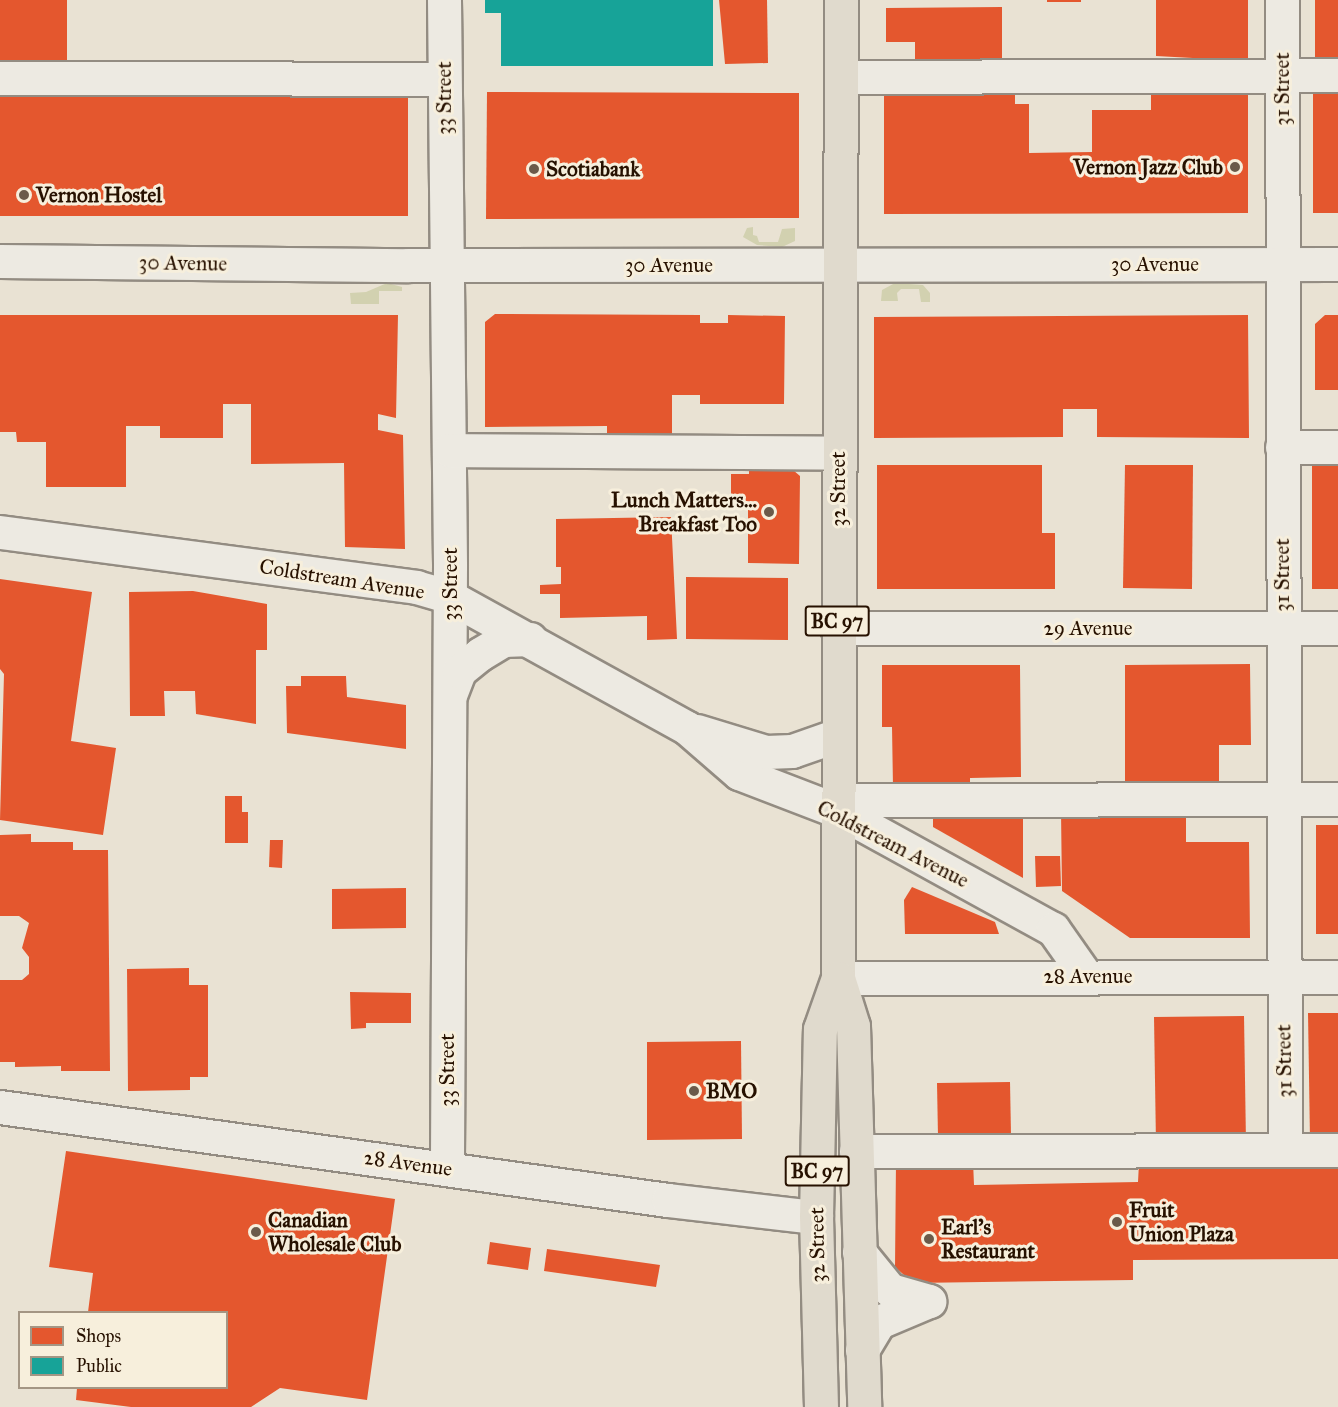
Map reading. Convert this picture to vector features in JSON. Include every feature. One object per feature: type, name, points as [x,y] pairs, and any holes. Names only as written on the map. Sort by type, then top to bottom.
[{"type":"highway","name":"32 Street","points":[[841,0],[837,628],[838,978],[854,1026],[864,1407]]},
{"type":"highway","name":"32 Street","points":[[821,1407],[816,1217],[820,1029],[838,978]]},
{"type":"highway","points":[[862,1360],[876,1407]]},
{"type":"highway","points":[[807,1407],[819,1367]]},
{"type":"street","name":"33 Street","points":[[444,0],[450,597],[447,1168]]},
{"type":"street","name":"31 Street","points":[[1282,0],[1285,1150]]},
{"type":"street","points":[[841,77],[1338,75]]},
{"type":"street","points":[[0,78],[444,79]]},
{"type":"street","name":"30 Avenue","points":[[0,261],[446,265],[1338,264]]},
{"type":"street","points":[[1282,447],[1338,447]]},
{"type":"street","points":[[449,450],[839,453]]},
{"type":"street","name":"Coldstream Avenue","points":[[0,532],[416,587],[450,597],[530,639],[687,728],[739,773],[838,805],[1053,928],[1086,976]]},
{"type":"street","name":"29 Avenue","points":[[837,628],[1338,628]]},
{"type":"street","points":[[449,697],[459,671],[480,654],[503,640],[530,639]]},
{"type":"street","name":"Coldstream Avenue","points":[[687,728],[766,752],[792,751],[838,735]]},
{"type":"street","points":[[838,805],[1338,799]]},
{"type":"street","name":"28 Avenue","points":[[838,978],[1338,977]]},
{"type":"street","name":"28 Avenue","points":[[0,1107],[816,1217]]},
{"type":"street","points":[[856,1151],[1338,1150]]},
{"type":"street","points":[[859,1252],[890,1290],[929,1301],[879,1322],[862,1360]]},
{"type":"green space","points":[[753,227],[753,235],[757,236],[759,242],[778,242],[782,229],[795,228],[795,241],[782,247],[757,245],[743,237],[747,228]]},
{"type":"green space","points":[[387,283],[402,287],[402,291],[379,291],[379,304],[351,304],[350,293],[366,292]]},
{"type":"green space","points":[[895,283],[923,285],[930,293],[930,302],[921,302],[919,289],[901,289],[897,293],[898,301],[881,301],[882,290]]},
{"type":"building: Shops","points":[[0,0],[67,0],[67,65],[0,65]]},
{"type":"building: Shops","points":[[719,0],[767,0],[768,63],[725,64]]},
{"type":"building: Shops","points":[[1047,0],[1081,0],[1081,2],[1047,2]]},
{"type":"building: Shops","points":[[1156,0],[1248,0],[1248,61],[1156,56]]},
{"type":"building: Shops","points":[[1315,0],[1338,0],[1338,62],[1315,62]]},
{"type":"building: Shops","points":[[1002,7],[1002,63],[915,63],[915,42],[886,42],[886,8]]},
{"type":"building: Shops","points":[[1151,85],[1248,85],[1248,213],[884,214],[884,89],[1015,88],[1015,104],[1029,104],[1029,153],[1092,152],[1092,110],[1151,110]]},
{"type":"building: Shops","points":[[408,91],[408,216],[0,216],[0,92]]},
{"type":"building: Shops","points":[[1313,91],[1338,91],[1338,213],[1313,213]]},
{"type":"building: Shops","points":[[487,92],[799,93],[799,218],[486,219]]},
{"type":"building: Shops","points":[[495,314],[700,315],[700,323],[728,323],[728,315],[785,316],[784,404],[700,404],[700,395],[672,395],[672,436],[607,436],[607,426],[485,427],[485,322]]},
{"type":"building: Shops","points":[[0,315],[398,315],[396,418],[378,414],[378,430],[403,435],[405,549],[345,547],[344,463],[251,464],[251,404],[223,404],[223,438],[160,438],[160,426],[126,426],[126,487],[46,487],[46,442],[17,442],[16,432],[0,432]]},
{"type":"building: Shops","points":[[1248,315],[1249,438],[1097,437],[1097,409],[1063,409],[1063,437],[874,438],[874,317]]},
{"type":"building: Shops","points":[[1325,315],[1338,315],[1338,390],[1315,390],[1315,324]]},
{"type":"building: Shops","points":[[877,465],[1042,465],[1042,533],[1055,533],[1055,589],[877,589]]},
{"type":"building: Shops","points":[[1125,465],[1193,465],[1192,589],[1123,588]]},
{"type":"building: Shops","points":[[1312,465],[1338,465],[1338,589],[1312,589]]},
{"type":"building: Shops","points":[[749,470],[793,470],[800,476],[799,564],[748,563],[748,507],[731,507],[731,474],[749,474]]},
{"type":"building: Shops","points":[[671,517],[677,639],[647,640],[647,616],[560,618],[560,594],[540,594],[540,585],[561,584],[561,567],[556,567],[556,519]]},
{"type":"building: Shops","points":[[686,577],[788,578],[788,640],[686,639]]},
{"type":"building: Shops","points":[[0,579],[92,592],[71,741],[116,748],[103,835],[0,820],[4,674],[0,669]]},
{"type":"building: Shops","points":[[193,591],[267,604],[267,650],[256,650],[256,724],[196,714],[195,691],[164,691],[165,716],[130,716],[129,592]]},
{"type":"building: Shops","points":[[1250,664],[1251,745],[1219,745],[1219,787],[1125,788],[1125,665]]},
{"type":"building: Shops","points":[[882,665],[1020,665],[1021,777],[970,778],[970,786],[893,787],[892,727],[882,727]]},
{"type":"building: Shops","points":[[301,676],[346,676],[347,697],[406,705],[406,749],[287,733],[286,686],[301,686]]},
{"type":"building: Shops","points":[[225,796],[242,796],[242,812],[248,812],[248,843],[225,843]]},
{"type":"building: Shops","points":[[1186,810],[1186,842],[1249,842],[1250,938],[1130,938],[1062,891],[1061,811]]},
{"type":"building: Shops","points":[[933,814],[1023,815],[1023,878],[933,827]]},
{"type":"building: Shops","points":[[1316,825],[1338,825],[1338,934],[1316,934]]},
{"type":"building: Shops","points":[[31,834],[31,842],[73,842],[73,850],[108,850],[110,1071],[61,1071],[61,1066],[15,1067],[15,1062],[0,1062],[0,980],[22,980],[29,974],[29,957],[22,948],[29,923],[19,916],[0,916],[0,835]]},
{"type":"building: Shops","points":[[270,840],[283,840],[282,868],[269,867]]},
{"type":"building: Shops","points":[[1035,856],[1060,856],[1061,886],[1036,887]]},
{"type":"building: Shops","points":[[912,887],[995,922],[999,934],[905,934],[904,900]]},
{"type":"building: Shops","points":[[406,888],[406,928],[332,929],[332,889]]},
{"type":"building: Shops","points":[[189,968],[189,985],[208,985],[208,1077],[190,1077],[190,1090],[128,1091],[127,969]]},
{"type":"building: Shops","points":[[350,992],[411,993],[411,1023],[366,1023],[366,1028],[351,1029]]},
{"type":"building: Shops","points":[[1308,1013],[1338,1013],[1338,1140],[1310,1140]]},
{"type":"building: Shops","points":[[1244,1016],[1246,1144],[1156,1145],[1154,1017]]},
{"type":"building: Shops","name":"BMO","points":[[741,1041],[742,1139],[647,1140],[647,1042]]},
{"type":"building: Shops","points":[[1010,1082],[1011,1135],[938,1137],[937,1083]]},
{"type":"building: Shops","points":[[66,1151],[395,1199],[367,1400],[280,1388],[251,1407],[131,1407],[76,1400],[77,1389],[228,1389],[228,1311],[88,1311],[93,1273],[49,1267]]},
{"type":"building: Shops","name":"Fruit Union Plaza","points":[[896,1161],[973,1161],[974,1185],[1138,1182],[1139,1163],[1338,1161],[1338,1259],[1133,1260],[1133,1280],[913,1283],[895,1267]]},
{"type":"building: Shops","points":[[490,1242],[531,1248],[528,1270],[487,1264]]},
{"type":"building: Shops","points":[[547,1249],[660,1265],[656,1287],[544,1271]]},
{"type":"building: Public","points":[[485,0],[713,0],[713,66],[501,66],[501,13],[485,13]]},
{"type":"place","name":"Vernon Jazz Club","points":[[1235,167]]},
{"type":"place","name":"Scotiabank","points":[[534,169]]},
{"type":"place","name":"Vernon Hostel","points":[[24,195]]},
{"type":"place","name":"Lunch Matters... Breakfast Too","points":[[769,512]]},
{"type":"place","name":"BMO","points":[[694,1091]]},
{"type":"place","name":"Fruit Union Plaza","points":[[1117,1222]]},
{"type":"place","name":"Canadian Wholesale Club","points":[[256,1232]]},
{"type":"place","name":"Earl's Restaurant","points":[[929,1239]]}]
